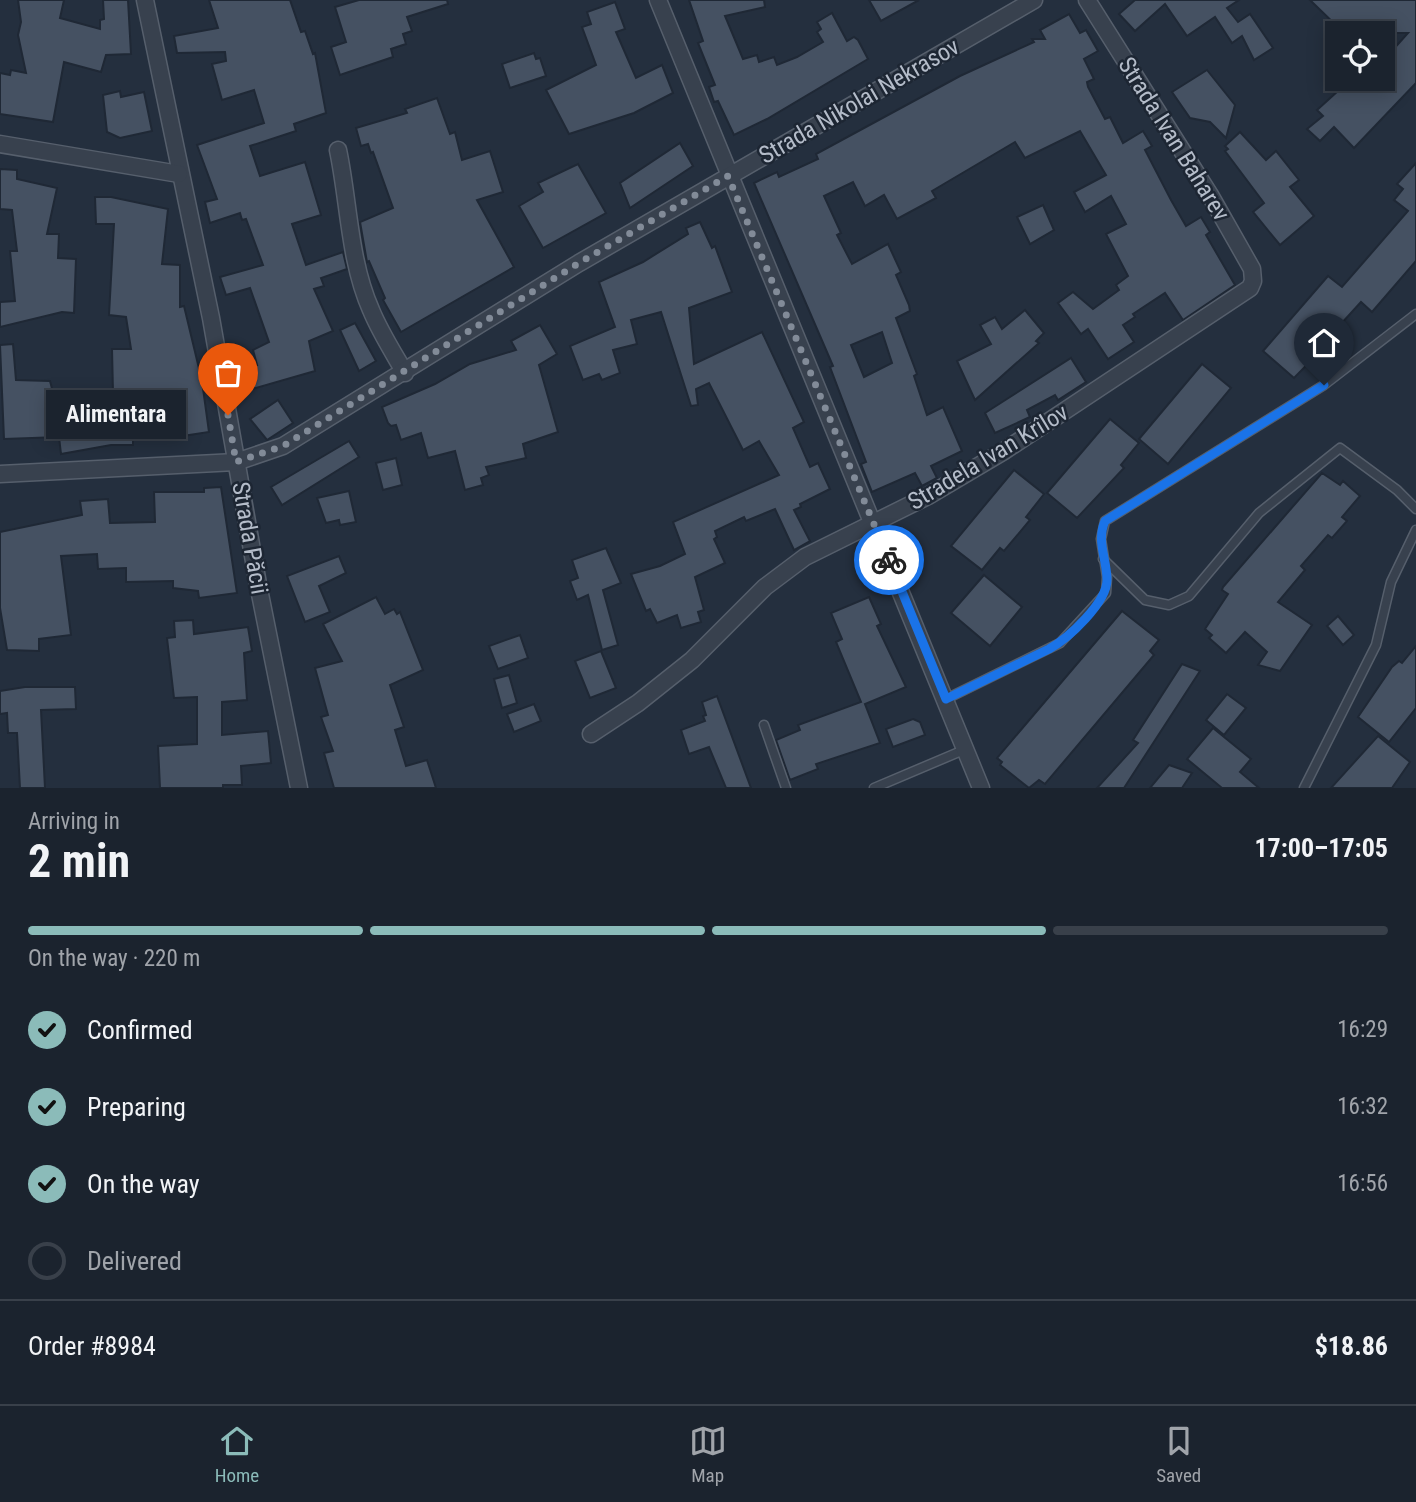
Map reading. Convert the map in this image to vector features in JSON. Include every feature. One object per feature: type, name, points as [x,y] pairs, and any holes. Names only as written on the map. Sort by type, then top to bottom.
[{"type":"street","name":"Strada Păcii","points":[[145,0],[179,174],[211,317],[299,788]]},
{"type":"street","points":[[658,0],[981,788]]},
{"type":"street","name":"Strada Nikolai Nekrasov","points":[[0,474],[236,462],[283,446],[579,263],[1034,0]]},
{"type":"street","name":"Strada Ivan Baharev","points":[[1087,0],[1210,195],[1252,269],[1253,281]]},
{"type":"street","points":[[0,144],[179,174]]},
{"type":"street","points":[[338,150],[352,239],[370,309],[405,373]]},
{"type":"street","name":"Stradela Ivan Krîlov","points":[[591,734],[638,703],[692,660],[765,587],[805,557],[873,524],[1004,451],[1239,296],[1250,288],[1253,281]]},
{"type":"lane","points":[[946,699],[1064,641],[1106,593],[1107,577],[1101,539],[1105,521],[1324,385],[1416,314]]},
{"type":"lane","points":[[1103,559],[1146,600],[1169,605],[1189,596],[1259,513],[1340,448],[1397,490],[1416,509]]},
{"type":"lane","points":[[1304,788],[1376,645],[1391,582],[1416,530]]},
{"type":"lane","points":[[764,725],[786,788]]},
{"type":"lane","points":[[874,788],[965,749]]},
{"type":"building","points":[[18,0],[64,0],[60,18],[100,29],[100,20],[104,19],[103,0],[128,0],[131,54],[106,55],[101,72],[64,62],[53,122],[0,114],[0,73],[10,75],[11,70],[26,73],[18,35],[21,22]]},
{"type":"building","points":[[209,0],[290,0],[301,32],[305,31],[313,54],[315,53],[326,113],[294,124],[296,131],[250,146],[260,176],[305,162],[321,215],[292,224],[306,265],[343,252],[347,269],[321,278],[324,286],[314,289],[333,331],[309,341],[315,371],[245,391],[239,370],[257,365],[253,350],[269,342],[250,288],[226,295],[220,277],[263,265],[246,219],[242,220],[240,213],[210,223],[205,202],[217,199],[197,145],[264,123],[254,90],[222,100],[212,64],[226,61],[225,52],[177,53],[174,36],[218,28]]},
{"type":"building","points":[[359,0],[447,0],[448,4],[407,17],[412,31],[403,34],[406,44],[391,49],[393,57],[340,75],[331,47],[346,42],[335,7]]},
{"type":"building","points":[[689,0],[764,0],[765,7],[725,16],[743,59],[757,55],[759,62],[774,57],[777,65],[797,57],[823,42],[817,32],[821,29],[817,22],[832,13],[847,41],[854,37],[858,40],[868,59],[767,119],[734,135],[718,101],[714,102],[709,87],[715,85],[698,43],[703,41]]},
{"type":"building","points":[[869,0],[919,0],[881,21]]},
{"type":"building","points":[[1135,0],[1239,0],[1227,8],[1238,22],[1250,14],[1273,48],[1254,60],[1242,36],[1232,43],[1215,17],[1187,36],[1165,4],[1135,31],[1119,14]]},
{"type":"building","points":[[1310,0],[1416,0],[1416,83],[1354,148],[1334,127],[1320,141],[1307,129],[1323,116],[1317,110],[1338,91],[1395,91],[1395,48],[1408,33],[1395,33],[1395,21],[1332,21]]},
{"type":"building","points":[[615,2],[625,29],[616,32],[636,78],[662,65],[673,93],[634,113],[569,134],[546,90],[596,65],[582,27],[591,24],[587,12]]},
{"type":"building","points":[[1069,14],[1080,33],[1086,30],[1098,51],[1084,59],[1094,79],[1087,82],[1088,87],[1105,119],[1110,117],[1123,143],[1143,131],[1152,146],[1145,150],[1186,226],[1201,217],[1210,232],[1206,235],[1235,285],[1183,320],[1165,293],[1133,314],[1135,317],[1123,325],[1134,342],[1108,359],[1088,329],[1081,334],[1058,303],[1073,292],[1093,309],[1119,290],[1116,285],[1128,276],[1106,234],[1126,224],[1111,196],[1085,212],[1074,192],[1106,175],[1080,131],[1025,158],[1015,142],[932,191],[936,198],[897,219],[884,195],[865,206],[853,182],[824,196],[841,233],[837,235],[852,264],[888,244],[901,272],[896,275],[910,311],[896,318],[917,374],[914,376],[927,415],[943,407],[962,451],[931,466],[937,478],[922,486],[915,473],[872,492],[861,464],[866,462],[830,367],[833,366],[754,183],[777,172],[779,177],[818,159],[816,154],[960,76],[1034,42],[1032,39],[1045,39],[1040,30]],"holes":[[[882,332],[892,363],[864,377],[851,345]]]},
{"type":"building","points":[[534,53],[536,59],[540,58],[546,76],[510,88],[502,64]]},
{"type":"building","points":[[1207,70],[1235,105],[1226,138],[1210,122],[1190,118],[1172,92]]},
{"type":"building","points":[[120,91],[121,97],[144,92],[152,131],[120,138],[107,132],[103,95]]},
{"type":"building","points":[[437,98],[450,134],[455,132],[462,160],[490,151],[503,192],[477,200],[514,267],[401,332],[383,300],[385,298],[369,261],[367,262],[360,222],[393,208],[373,152],[371,153],[368,144],[361,146],[356,128],[407,113],[405,109]]},
{"type":"building","points":[[1240,132],[1266,160],[1276,151],[1299,180],[1290,187],[1314,216],[1280,245],[1253,212],[1264,203],[1225,151],[1228,149],[1225,146]]},
{"type":"building","points":[[680,143],[693,166],[630,208],[620,183]]},
{"type":"building","points":[[1416,163],[1416,261],[1372,312],[1361,302],[1340,325],[1343,328],[1294,378],[1263,351],[1328,276],[1342,287],[1408,211],[1394,200],[1403,189],[1397,184]]},
{"type":"building","points":[[578,164],[606,213],[543,248],[519,206],[543,192],[538,183]]},
{"type":"building","points":[[0,169],[17,170],[17,179],[57,188],[47,234],[59,234],[58,258],[76,259],[74,313],[62,312],[0,327],[0,302],[15,301],[10,251],[17,251],[12,210],[0,209]]},
{"type":"building","points":[[95,197],[111,197],[168,209],[162,264],[180,265],[180,307],[184,306],[202,381],[209,432],[176,437],[174,424],[133,424],[133,445],[111,445],[61,454],[59,437],[4,439],[0,345],[13,344],[16,380],[50,381],[55,400],[113,393],[112,349],[131,349],[126,317],[109,315],[114,224],[96,224]]},
{"type":"building","points":[[1043,205],[1054,230],[1030,244],[1017,217]]},
{"type":"building","points":[[700,222],[712,248],[715,246],[732,292],[689,308],[694,364],[762,332],[804,422],[793,428],[810,467],[818,463],[830,489],[800,504],[801,507],[794,510],[810,541],[794,550],[775,509],[746,521],[744,517],[715,531],[717,537],[714,539],[725,563],[695,577],[704,610],[698,612],[701,622],[681,628],[677,615],[657,623],[650,609],[646,611],[631,574],[660,566],[685,554],[673,522],[779,475],[759,441],[743,450],[709,383],[696,389],[698,405],[691,406],[661,312],[631,320],[637,344],[613,350],[620,373],[602,380],[599,374],[583,380],[570,346],[615,327],[599,282],[643,262],[688,234],[686,228]]},
{"type":"building","points":[[1025,310],[1044,333],[1036,341],[1039,343],[975,400],[957,361],[991,344],[980,325],[995,317],[1002,329]]},
{"type":"building","points":[[355,323],[376,361],[359,371],[340,330]]},
{"type":"building","points":[[540,325],[557,354],[539,365],[558,432],[523,444],[526,458],[486,467],[489,475],[481,478],[483,485],[465,490],[455,451],[428,458],[421,433],[401,440],[396,425],[391,426],[388,423],[382,407],[435,384],[470,364],[516,350],[511,341]]},
{"type":"building","points":[[1071,358],[1086,382],[1058,400],[1055,395],[1027,410],[1030,417],[995,433],[985,413]]},
{"type":"building","points":[[1202,364],[1231,388],[1168,464],[1139,439]]},
{"type":"building","points":[[278,400],[293,423],[267,440],[250,419]]},
{"type":"building","points":[[1110,419],[1139,443],[1121,465],[1124,468],[1077,518],[1047,493]]},
{"type":"building","points":[[349,441],[359,457],[282,505],[271,487]]},
{"type":"building","points":[[396,458],[402,485],[383,490],[376,463]]},
{"type":"building","points":[[1014,470],[1044,494],[1026,517],[1030,520],[1004,551],[1000,548],[982,570],[951,546]]},
{"type":"building","points":[[1322,473],[1340,485],[1343,481],[1360,496],[1342,517],[1347,521],[1332,538],[1328,535],[1301,566],[1305,570],[1278,602],[1312,625],[1280,671],[1258,665],[1267,652],[1245,632],[1226,653],[1209,638],[1212,635],[1205,629],[1228,594],[1222,590],[1223,587]]},
{"type":"building","points":[[221,487],[237,593],[199,598],[198,591],[173,588],[173,581],[126,582],[126,568],[98,569],[97,554],[61,556],[71,635],[39,639],[39,651],[7,650],[0,608],[0,532],[82,515],[80,501],[108,499],[110,523],[155,522],[154,492],[204,492],[204,488]]},
{"type":"building","points":[[349,491],[356,522],[340,525],[339,520],[326,523],[317,498]]},
{"type":"building","points":[[606,548],[621,583],[603,590],[618,645],[602,650],[588,595],[577,600],[570,581],[578,578],[572,560]]},
{"type":"building","points":[[339,556],[346,573],[319,586],[330,612],[305,622],[287,576]]},
{"type":"building","points":[[984,575],[1022,607],[990,646],[951,613]]},
{"type":"building","points":[[376,597],[385,614],[394,609],[397,614],[400,612],[423,670],[390,685],[404,727],[395,730],[406,766],[427,760],[436,788],[334,788],[324,753],[333,751],[321,717],[328,715],[315,668],[342,661],[323,624]]},
{"type":"building","points":[[869,597],[881,624],[877,626],[906,687],[865,704],[880,743],[816,764],[818,769],[790,780],[776,740],[800,730],[798,725],[861,702],[836,642],[842,639],[831,613]]},
{"type":"building","points":[[1122,611],[1159,640],[1150,651],[1154,655],[1045,784],[1039,780],[1029,788],[1000,765],[1002,762],[997,758]]},
{"type":"building","points":[[1338,616],[1354,635],[1343,645],[1327,626]]},
{"type":"building","points":[[193,620],[194,634],[248,627],[252,651],[244,653],[247,700],[222,702],[222,735],[268,731],[271,763],[241,766],[242,785],[223,785],[223,788],[160,788],[158,746],[197,744],[197,697],[174,698],[167,638],[175,637],[174,621]]},
{"type":"building","points":[[520,635],[528,658],[498,669],[489,646]]},
{"type":"building","points":[[1416,646],[1416,708],[1389,742],[1358,717],[1392,667],[1399,661],[1402,663]]},
{"type":"building","points":[[601,651],[616,688],[590,698],[575,661]]},
{"type":"building","points":[[1182,664],[1200,671],[1124,788],[1097,788],[1138,743],[1133,740]]},
{"type":"building","points":[[509,675],[517,703],[502,708],[494,679]]},
{"type":"building","points":[[25,687],[75,687],[76,709],[41,710],[45,788],[20,788],[17,733],[8,733],[7,713],[0,714],[0,691]]},
{"type":"building","points":[[1227,694],[1246,708],[1224,735],[1206,720]]},
{"type":"building","points":[[717,696],[751,788],[726,788],[709,747],[689,754],[681,730],[705,721],[702,702]]},
{"type":"building","points":[[534,704],[541,721],[514,732],[507,714]]},
{"type":"building","points":[[913,719],[920,722],[925,735],[893,747],[886,729]]},
{"type":"building","points":[[1213,728],[1251,759],[1240,772],[1259,788],[1222,788],[1187,759]]},
{"type":"building","points":[[1378,736],[1410,762],[1392,788],[1331,788]]},
{"type":"building","points":[[1169,765],[1192,773],[1182,788],[1150,788]]},
{"type":"way so far","points":[[228,415],[236,462],[283,446],[579,263],[728,176],[889,560]]},
{"type":"place","name":"Alimentara","points":[[228,415]]},
{"type":"route","points":[[889,560],[946,699],[1064,641],[1074,630],[1106,593],[1107,577],[1101,539],[1101,528],[1105,521],[1324,385]]}]
